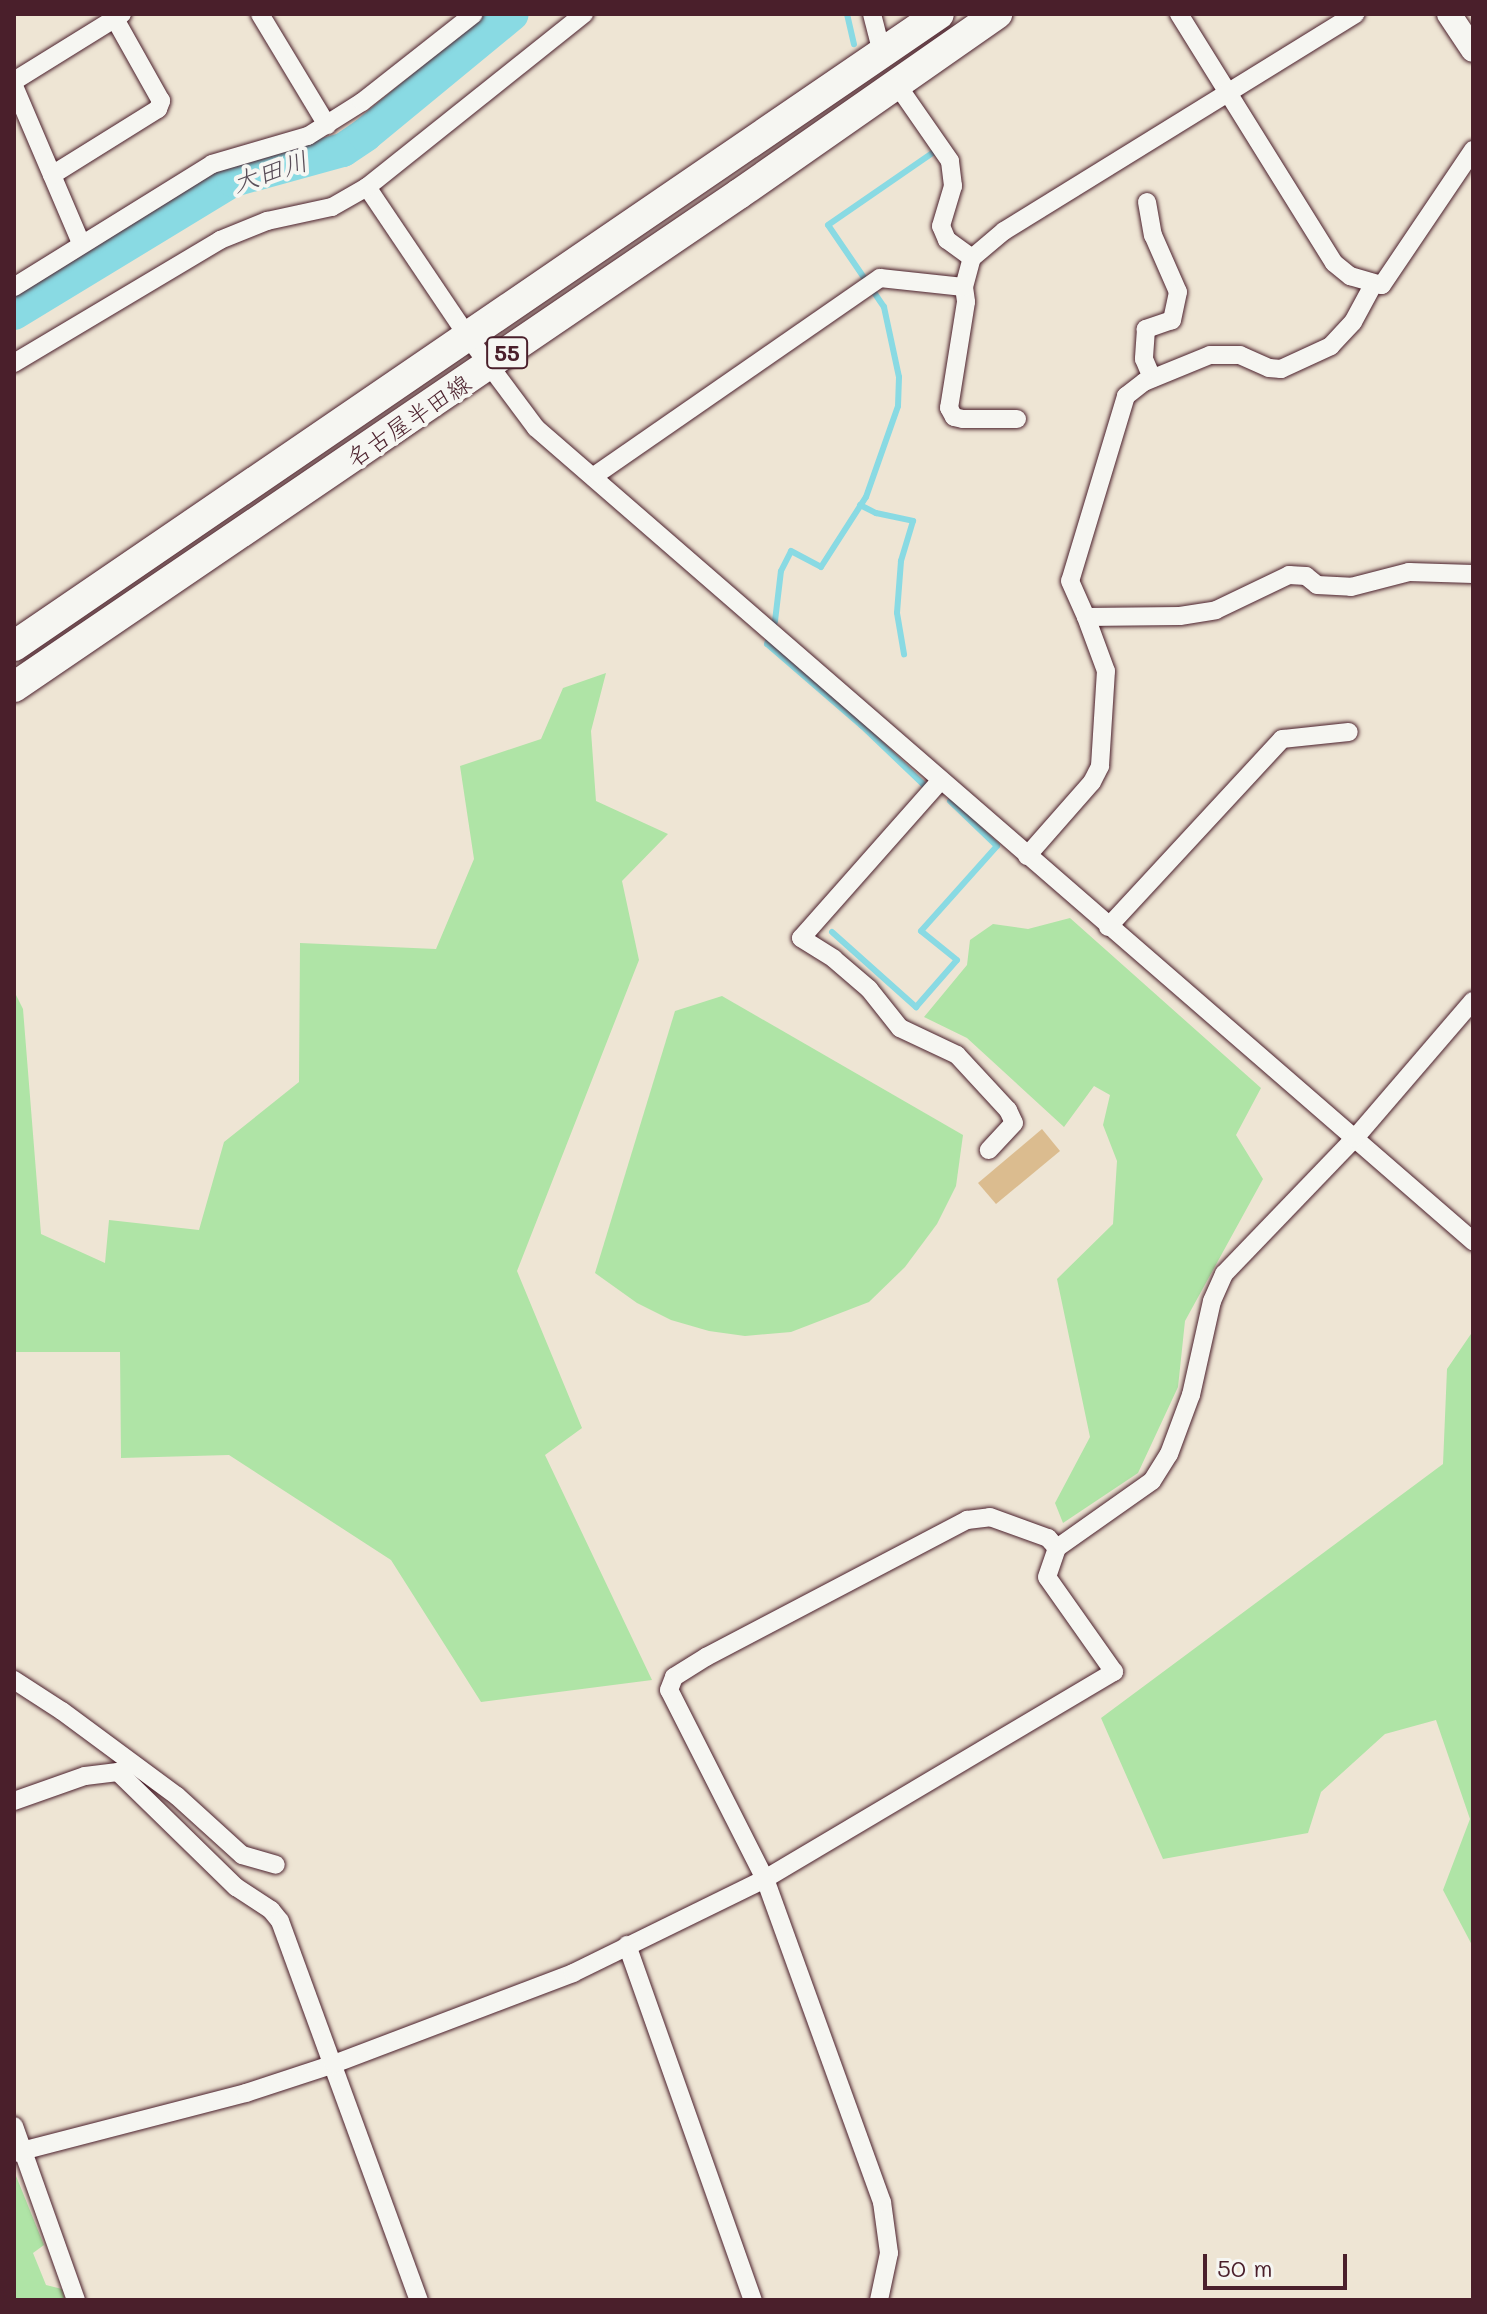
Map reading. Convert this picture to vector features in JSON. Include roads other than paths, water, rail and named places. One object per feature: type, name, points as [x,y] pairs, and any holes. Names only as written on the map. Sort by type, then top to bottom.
[{"type":"main road","name":"名古屋半田線","points":[[14,646],[466,334],[939,14]]},
{"type":"main road","name":"名古屋半田線","points":[[14,687],[739,194],[895,82],[997,14]]},
{"type":"street","points":[[260,14],[327,125]]},
{"type":"street","points":[[14,287],[212,164],[308,136],[327,125],[362,102],[474,14]]},
{"type":"street","points":[[14,363],[220,240],[267,221],[332,207],[367,187],[584,14]]},
{"type":"street","points":[[872,14],[882,53]]},
{"type":"street","points":[[1179,14],[1334,263],[1350,276],[1373,285],[1382,285],[1473,150]]},
{"type":"street","points":[[1017,419],[963,419],[954,417],[949,408],[966,302],[964,287],[972,258],[1004,231],[1227,90],[1355,14]]},
{"type":"street","points":[[1449,14],[1473,50]]},
{"type":"street","points":[[52,175],[158,109],[161,101],[119,16],[14,83],[52,175],[81,243]]},
{"type":"street","points":[[895,82],[950,161],[953,186],[943,233],[972,258]]},
{"type":"street","points":[[367,187],[466,334],[536,428],[1473,1241]]},
{"type":"street","points":[[1147,202],[1153,235],[1178,292],[1172,320],[1146,329],[1144,359],[1152,378]]},
{"type":"street","points":[[594,476],[880,278],[964,287]]},
{"type":"street","points":[[1027,856],[1092,782],[1100,766],[1106,671],[1070,581],[1085,523],[1126,396],[1152,378],[1225,352],[1281,369],[1331,346],[1353,322],[1373,285]]},
{"type":"street","points":[[1086,617],[1197,614],[1233,603],[1259,586],[1289,575],[1306,576],[1317,585],[1351,587],[1409,572],[1473,574]]},
{"type":"street","points":[[1108,927],[1282,739],[1349,732]]},
{"type":"street","points":[[941,780],[801,938],[834,959],[869,989],[900,1028],[957,1055],[1008,1110],[1014,1123],[989,1150]]},
{"type":"street","points":[[18,2152],[246,2093],[334,2064],[573,1973],[765,1879],[1114,1672],[1047,1577],[1057,1548],[1152,1481],[1169,1454],[1191,1395],[1212,1301],[1224,1274],[1355,1138],[1473,1001]]},
{"type":"street","points":[[879,2300],[889,2253],[882,2202],[765,1879],[671,1700],[669,1690],[674,1677],[967,1520],[990,1517],[1048,1538],[1057,1548]]},
{"type":"street","points":[[14,1680],[165,1786],[242,1855],[276,1865]]},
{"type":"street","points":[[14,1801],[85,1776],[118,1772],[236,1887],[271,1910],[280,1921],[419,2300]]},
{"type":"street","points":[[627,1945],[753,2300]]},
{"type":"street","points":[[14,2126],[18,2152],[76,2300]]},
{"type":"waterway","name":"大田川","points":[[14,313],[233,180],[343,150],[512,14]]},
{"type":"waterway","points":[[847,14],[854,44]]},
{"type":"waterway","points":[[924,785],[862,726],[767,644],[775,621],[781,571],[791,551],[821,567],[866,497],[898,406],[899,377],[884,307],[828,225],[934,152]]},
{"type":"waterway","points":[[860,505],[876,513],[913,521],[901,561],[897,613],[904,654]]},
{"type":"waterway","points":[[832,932],[916,1007],[957,960],[921,931],[997,846],[950,801]]}]
